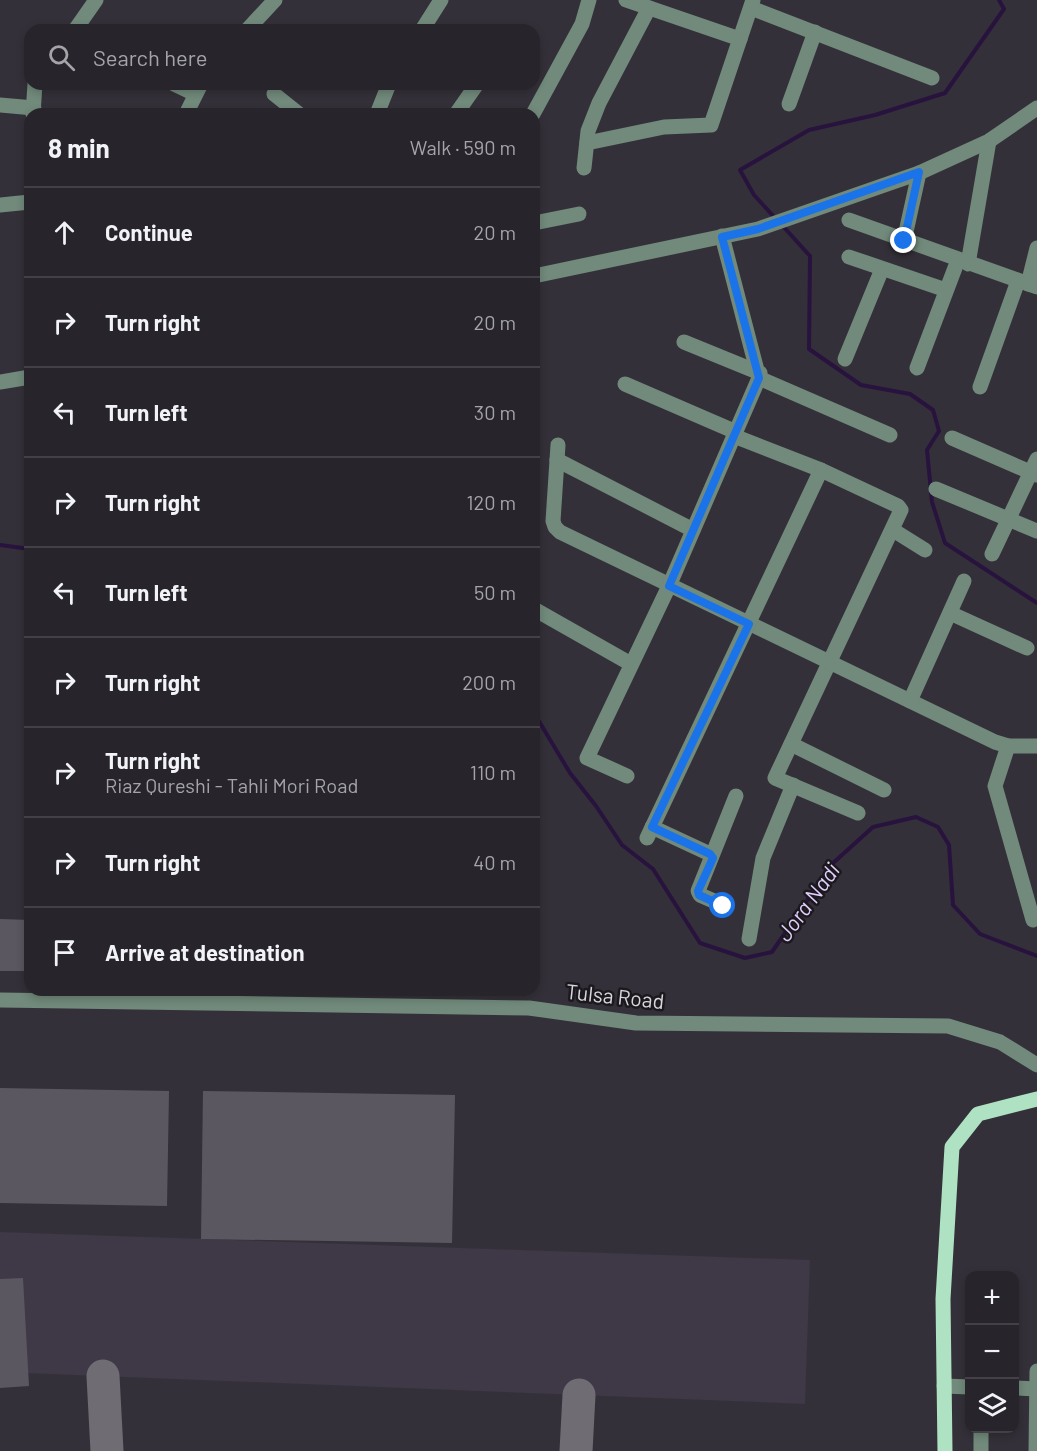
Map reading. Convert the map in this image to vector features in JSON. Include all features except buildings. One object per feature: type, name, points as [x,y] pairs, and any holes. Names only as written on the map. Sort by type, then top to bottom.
[{"type":"main road","points":[[945,1451],[944,1299],[952,1147],[978,1114],[1037,1099]]},
{"type":"street","points":[[79,24],[96,0]]},
{"type":"street","points":[[253,24],[275,0]]},
{"type":"street","points":[[426,24],[441,0]]},
{"type":"street","points":[[536,108],[582,24],[589,0]]},
{"type":"street","points":[[626,0],[740,39]]},
{"type":"street","points":[[587,143],[664,127],[711,125],[752,4],[815,32],[932,78]]},
{"type":"street","points":[[584,168],[588,131],[599,103],[649,8]]},
{"type":"street","points":[[789,104],[815,32]]},
{"type":"street","points":[[33,108],[34,90]]},
{"type":"street","points":[[189,108],[198,90]]},
{"type":"street","points":[[379,108],[387,90]]},
{"type":"street","points":[[460,108],[473,90]]},
{"type":"street","points":[[274,94],[292,108]]},
{"type":"street","points":[[0,105],[24,109]]},
{"type":"street","points":[[540,275],[758,229],[919,172],[989,141],[1037,108]]},
{"type":"street","points":[[917,369],[946,290],[963,262],[989,141]]},
{"type":"street","points":[[904,241],[919,172]]},
{"type":"street","points":[[0,205],[24,203]]},
{"type":"street","points":[[540,222],[579,214]]},
{"type":"street","points":[[849,220],[1028,284]]},
{"type":"street","points":[[627,776],[587,758],[669,586],[759,376],[722,237]]},
{"type":"street","points":[[980,387],[1028,284],[1037,248]]},
{"type":"street","points":[[849,257],[946,290]]},
{"type":"street","points":[[845,359],[882,269]]},
{"type":"street","points":[[684,342],[890,435]]},
{"type":"street","points":[[0,382],[24,378]]},
{"type":"street","points":[[625,384],[898,506],[901,514],[775,778],[858,813]]},
{"type":"street","points":[[952,438],[1035,469],[992,554]]},
{"type":"street","points":[[558,444],[555,527],[669,586],[910,701],[1008,746],[1034,747]]},
{"type":"street","points":[[557,460],[693,530]]},
{"type":"street","points":[[723,906],[699,895],[698,891],[713,858],[710,854],[650,833],[821,470]]},
{"type":"street","points":[[936,489],[1037,531]]},
{"type":"street","points":[[893,530],[925,550]]},
{"type":"street","points":[[910,701],[964,581]]},
{"type":"street","points":[[540,612],[631,664]]},
{"type":"street","points":[[950,613],[1027,648]]},
{"type":"street","points":[[791,744],[884,790]]},
{"type":"street","points":[[1008,746],[995,786],[1033,920]]},
{"type":"street","points":[[749,939],[763,858],[793,785]]},
{"type":"street","points":[[710,854],[736,796]]},
{"type":"street","name":"Tulsa Road","points":[[0,1000],[529,1008],[636,1023],[948,1026],[1000,1042],[1037,1065]]},
{"type":"street","points":[[1036,1451],[1037,1371]]},
{"type":"street","points":[[944,1386],[965,1387]]},
{"type":"street","points":[[1019,1388],[1036,1389]]},
{"type":"street","points":[[981,1433],[981,1451]]},
{"type":"shaded area","points":[[0,1232],[810,1260],[805,1404],[0,1372]]},
{"type":"waterway","points":[[776,219],[754,195],[740,170],[809,130],[875,115],[945,93],[1004,9],[999,0]]},
{"type":"waterway","points":[[781,224],[810,256],[809,349],[861,385],[910,394],[933,410],[939,431],[927,450],[932,502],[945,543],[1037,603]]},
{"type":"waterway","name":"Jora Nadi","points":[[0,545],[24,548]]},
{"type":"waterway","name":"Jora Nadi","points":[[540,723],[570,773],[622,845],[653,869],[700,943],[745,958],[772,952],[832,864],[873,827],[916,817],[938,827],[949,845],[953,905],[980,934],[1037,956]]},
{"type":"taxiway","points":[[103,1376],[107,1451]]},
{"type":"taxiway","points":[[576,1451],[579,1395]]},
{"type":"route","points":[[723,906],[699,895],[699,886],[713,858],[710,854],[652,827],[749,624],[669,586],[760,373],[722,237],[758,229],[919,172],[904,241]]}]
